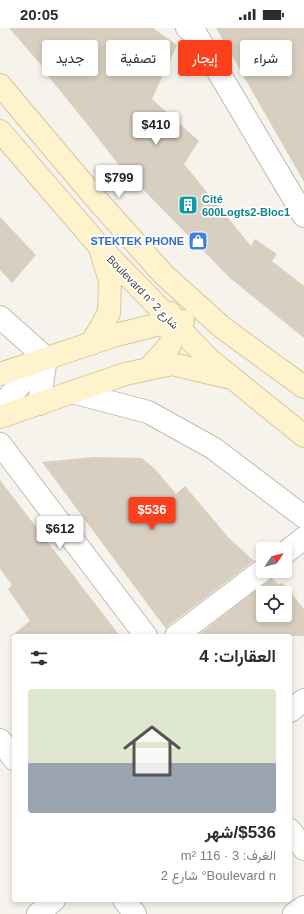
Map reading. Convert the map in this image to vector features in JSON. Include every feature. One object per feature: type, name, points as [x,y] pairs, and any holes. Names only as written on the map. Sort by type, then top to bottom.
[{"type":"main road","points":[[0,85],[97,200],[164,275],[223,328],[304,387]]},
{"type":"main road","name":"Boulevard n° شارع 2","points":[[0,131],[100,248],[210,360],[304,436]]},
{"type":"main road","points":[[91,344],[109,313],[110,281],[100,248]]},
{"type":"main road","points":[[148,369],[170,345],[173,331],[164,275]]},
{"type":"main road","points":[[0,374],[116,335],[172,321],[196,320],[223,328]]},
{"type":"main road","points":[[0,417],[125,374],[172,364],[233,379]]},
{"type":"street","points":[[194,30],[304,216]]},
{"type":"street","points":[[0,317],[46,358]]},
{"type":"street","points":[[39,404],[46,358]]},
{"type":"street","points":[[0,406],[46,358]]},
{"type":"street","points":[[72,392],[148,412],[213,448],[304,517]]},
{"type":"street","points":[[0,444],[144,634]]},
{"type":"street","points":[[292,547],[304,538]]},
{"type":"street","points":[[179,634],[256,575]]},
{"type":"street","points":[[292,709],[304,700]]},
{"type":"street","points":[[0,740],[12,756]]},
{"type":"street","points":[[0,769],[12,760]]},
{"type":"street","points":[[292,833],[304,849]]},
{"type":"street","points":[[38,914],[52,902]]},
{"type":"street","points":[[126,902],[135,914]]},
{"type":"street","points":[[294,914],[304,907]]},
{"type":"building","points":[[9,28],[153,28],[170,40],[106,40],[106,76],[163,76],[152,99],[199,141],[184,164],[251,246],[255,239],[277,254],[272,261],[304,286],[304,338],[231,279],[118,164],[48,76],[98,76],[98,40],[42,40],[42,66]]},
{"type":"building","points":[[216,28],[304,28],[304,182],[243,76],[292,76],[292,40],[240,40],[240,70],[232,56],[232,40],[223,40]]},
{"type":"building","points":[[170,40],[177,45],[170,60]]},
{"type":"building","points":[[0,217],[36,255],[12,283],[0,270]]},
{"type":"building","points":[[94,457],[142,458],[156,470],[176,494],[185,486],[229,538],[254,561],[166,629],[42,462]]},
{"type":"building","points":[[0,480],[118,634],[14,634],[30,621],[8,589],[12,585],[0,569]]},
{"type":"building","points":[[272,578],[279,585],[282,582],[285,586],[262,586]]},
{"type":"building","points":[[256,590],[256,622],[292,622],[292,594],[304,609],[304,636],[292,636],[292,634],[200,634]]},
{"type":"place","name":"Cité 600Logts2-Bloc1","points":[[188,205]]},
{"type":"place","name":"STEKTEK PHONE","points":[[198,241]]}]
